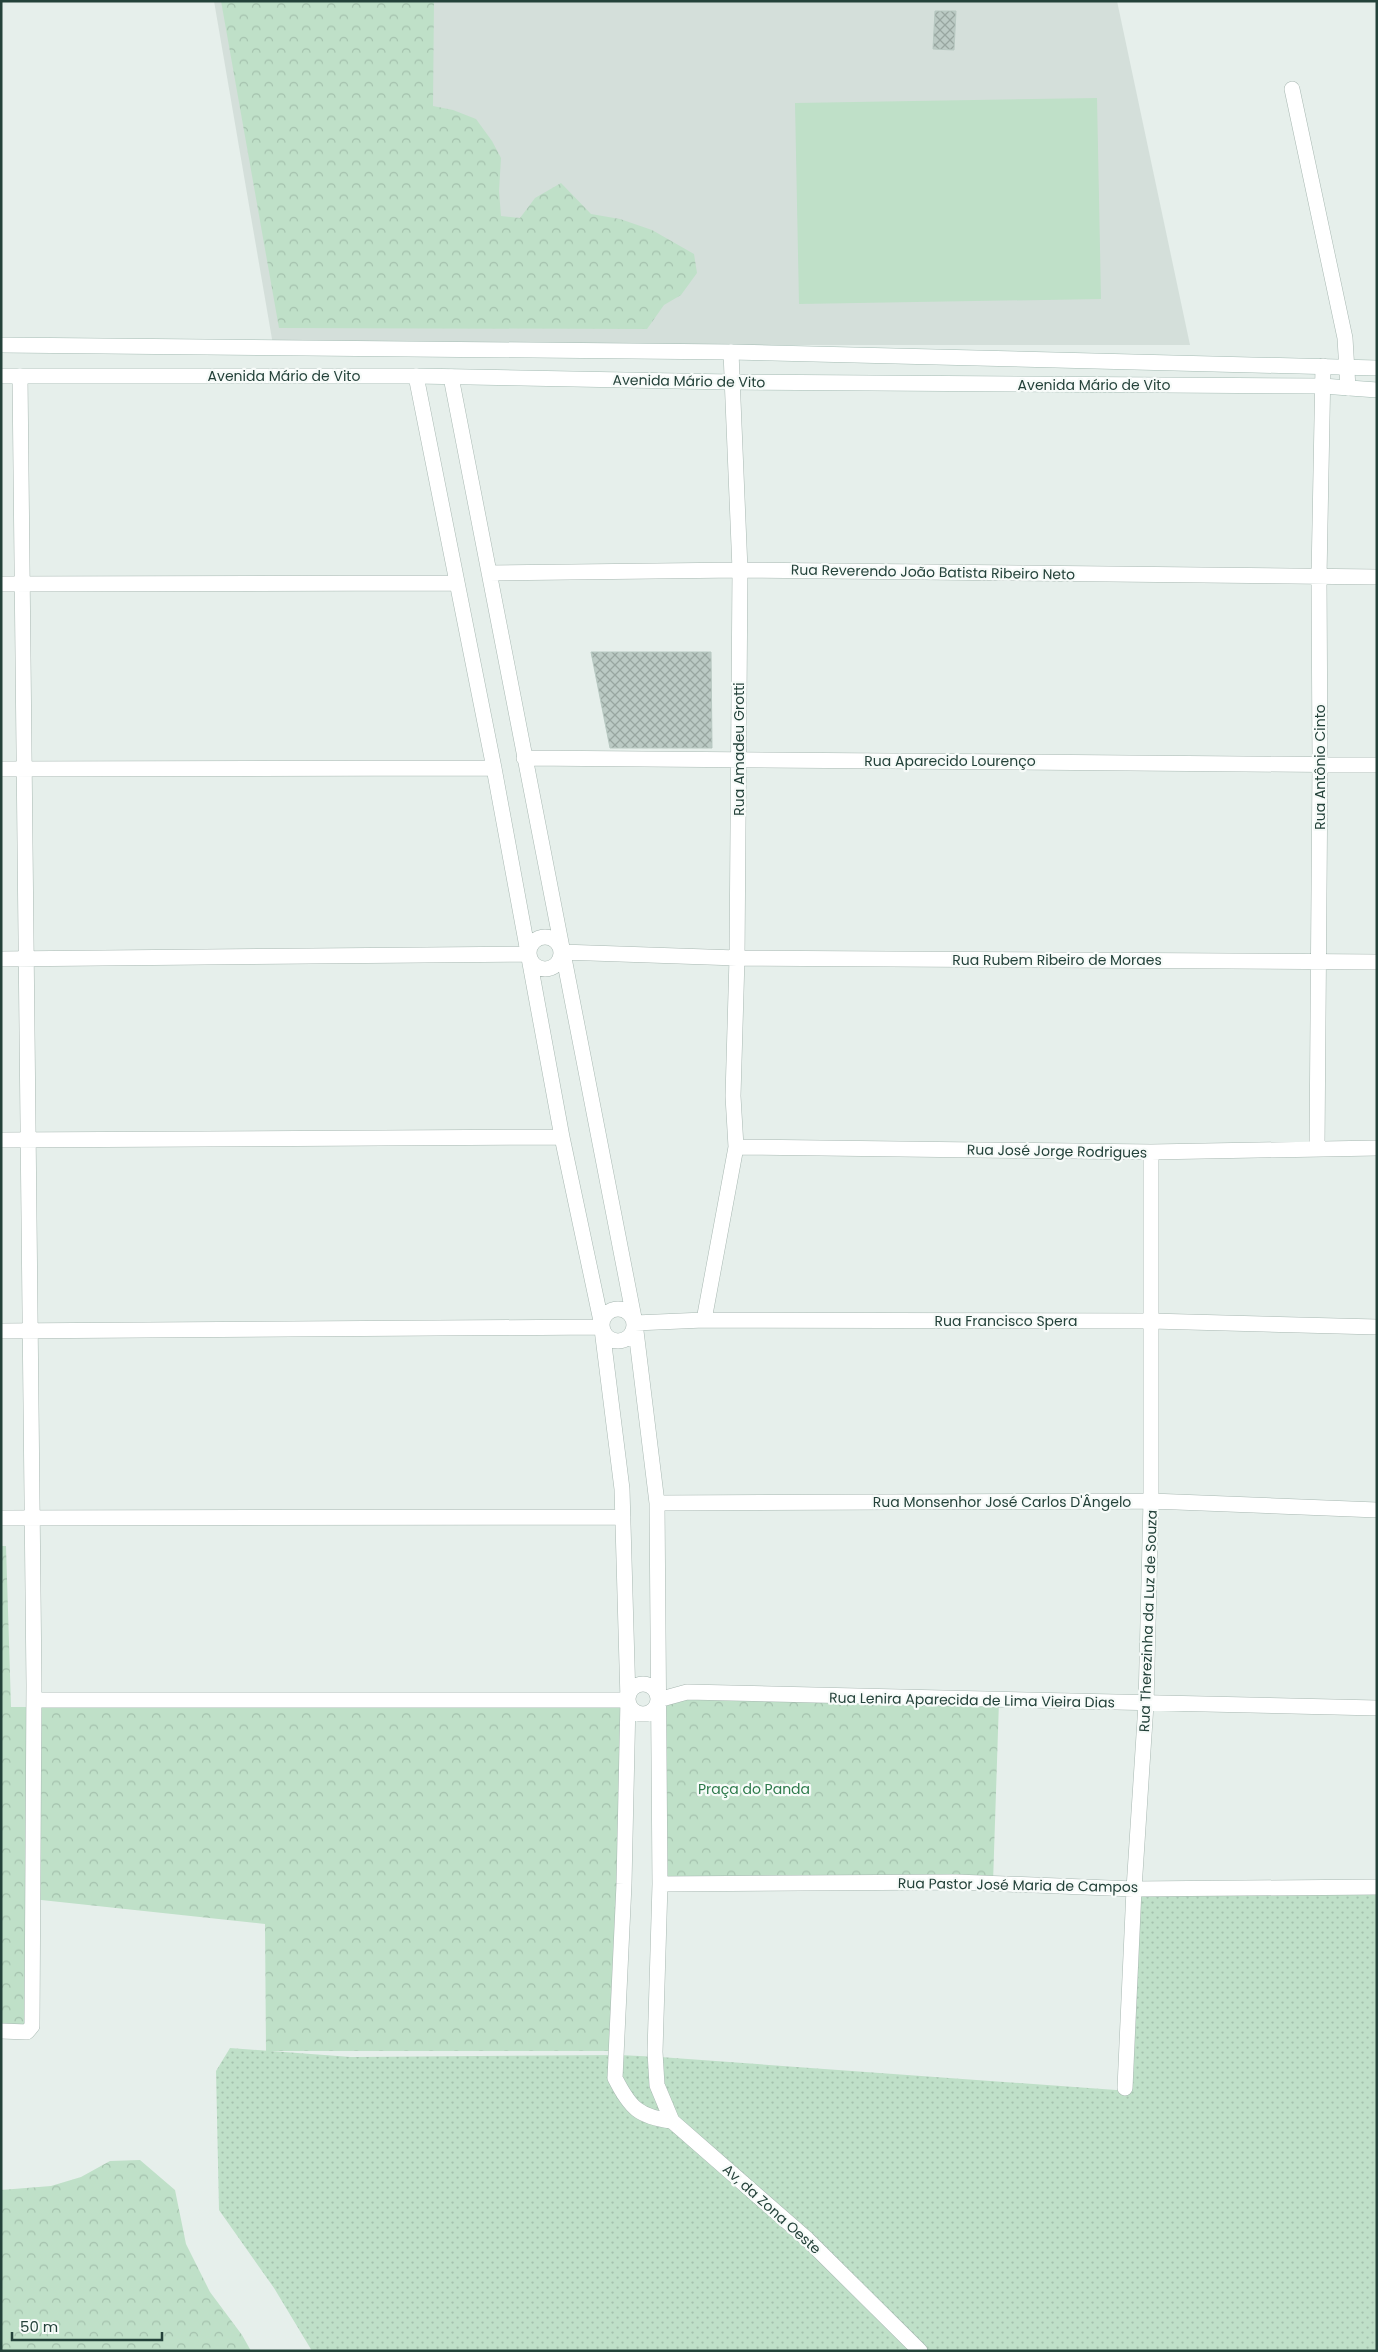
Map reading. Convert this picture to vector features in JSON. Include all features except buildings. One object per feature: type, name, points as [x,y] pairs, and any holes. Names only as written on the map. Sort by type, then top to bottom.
[{"type":"street","points":[[1292,90],[1345,338],[1348,388]]},
{"type":"street","name":"Avenida Mário de Vito","points":[[1,346],[730,352],[1377,368]]},
{"type":"street","points":[[471,350],[471,378]]},
{"type":"street","name":"Rua Amadeu Grotti","points":[[704,1320],[736,1147],[733,1096],[737,958],[740,570],[730,352]]},
{"type":"street","name":"Rua Antônio Cinto","points":[[1317,1148],[1320,764],[1319,577],[1323,366]]},
{"type":"street","name":"Avenida Mário de Vito","points":[[1,376],[416,376],[730,382],[1322,386],[1377,390]]},
{"type":"street","points":[[1,2031],[26,2032],[32,2026],[34,1700],[20,376]]},
{"type":"street","points":[[416,376],[494,768],[562,1137],[602,1327],[622,1489],[628,1700],[624,1884],[616,2078],[624,2096],[638,2113],[653,2119],[672,2121]]},
{"type":"street","name":"Av, da Zona Oeste","points":[[451,377],[561,952],[635,1323],[657,1503],[660,1884],[655,2052],[657,2085],[672,2121],[807,2239],[920,2351]]},
{"type":"street","name":"Rua Reverendo João Batista Ribeiro Neto","points":[[489,573],[740,570],[1377,578]]},
{"type":"street","points":[[1,584],[456,583]]},
{"type":"street","name":"Rua Aparecido Lourenço","points":[[524,758],[1377,765]]},
{"type":"street","points":[[1,769],[494,768]]},
{"type":"street","points":[[529,954],[534,941],[540,938],[554,940],[561,952]]},
{"type":"street","name":"Rua Rubem Ribeiro de Moraes","points":[[561,952],[737,958],[1377,962]]},
{"type":"street","points":[[1,959],[529,954]]},
{"type":"street","points":[[1,1140],[562,1137]]},
{"type":"street","name":"Rua José Jorge Rodrigues","points":[[736,1147],[1151,1152],[1377,1148]]},
{"type":"street","name":"Rua Therezinha da Luz de Souza","points":[[1125,2088],[1134,1888],[1146,1704],[1151,1501],[1151,1152]]},
{"type":"street","points":[[616,1308],[630,1313],[635,1323],[632,1334],[623,1341],[612,1340],[602,1327],[604,1317],[616,1308]]},
{"type":"street","name":"Rua Francisco Spera","points":[[635,1323],[704,1320],[1151,1321],[1377,1327]]},
{"type":"street","points":[[1,1331],[602,1327]]},
{"type":"street","name":"Rua Monsenhor José Carlos D'Ângelo","points":[[657,1503],[1151,1501],[1377,1510]]},
{"type":"street","points":[[1,1518],[623,1517]]},
{"type":"street","name":"Rua Lenira Aparecida de Lima Vieira Dias","points":[[658,1700],[687,1692],[1377,1708]]},
{"type":"street","points":[[34,1700],[628,1700]]},
{"type":"street","points":[[628,1700],[632,1709],[640,1714],[654,1709],[658,1700]]},
{"type":"street","name":"Rua Pastor José Maria de Campos","points":[[660,1884],[956,1882],[1134,1888],[1377,1887]]},
{"type":"shaded area","points":[[214,1],[1117,1],[1190,345],[273,345]]},
{"type":"green space","points":[[221,1],[434,1],[433,106],[453,110],[476,119],[492,141],[501,158],[499,191],[501,216],[520,218],[535,198],[561,183],[591,214],[620,219],[652,230],[694,254],[697,273],[681,295],[664,305],[647,329],[279,328]]},
{"type":"green space","points":[[1097,98],[1101,299],[799,304],[795,103]]},
{"type":"green space","points":[[1,1546],[6,1546],[11,1707],[625,1708],[615,2051],[266,2051],[265,1924],[32,1899],[28,2027],[1,2026]]},
{"type":"green space","name":"Praça do Panda","points":[[687,1692],[999,1701],[993,1883],[660,1884],[657,1705]]},
{"type":"green space","points":[[1377,1890],[1377,2351],[312,2351],[274,2288],[219,2210],[216,2071],[230,2048],[351,2057],[619,2055],[1130,2091],[1139,1891]]},
{"type":"green space","points":[[140,2160],[175,2190],[186,2244],[210,2292],[242,2335],[251,2351],[1,2351],[1,2190],[51,2186],[81,2177],[110,2161]]}]
